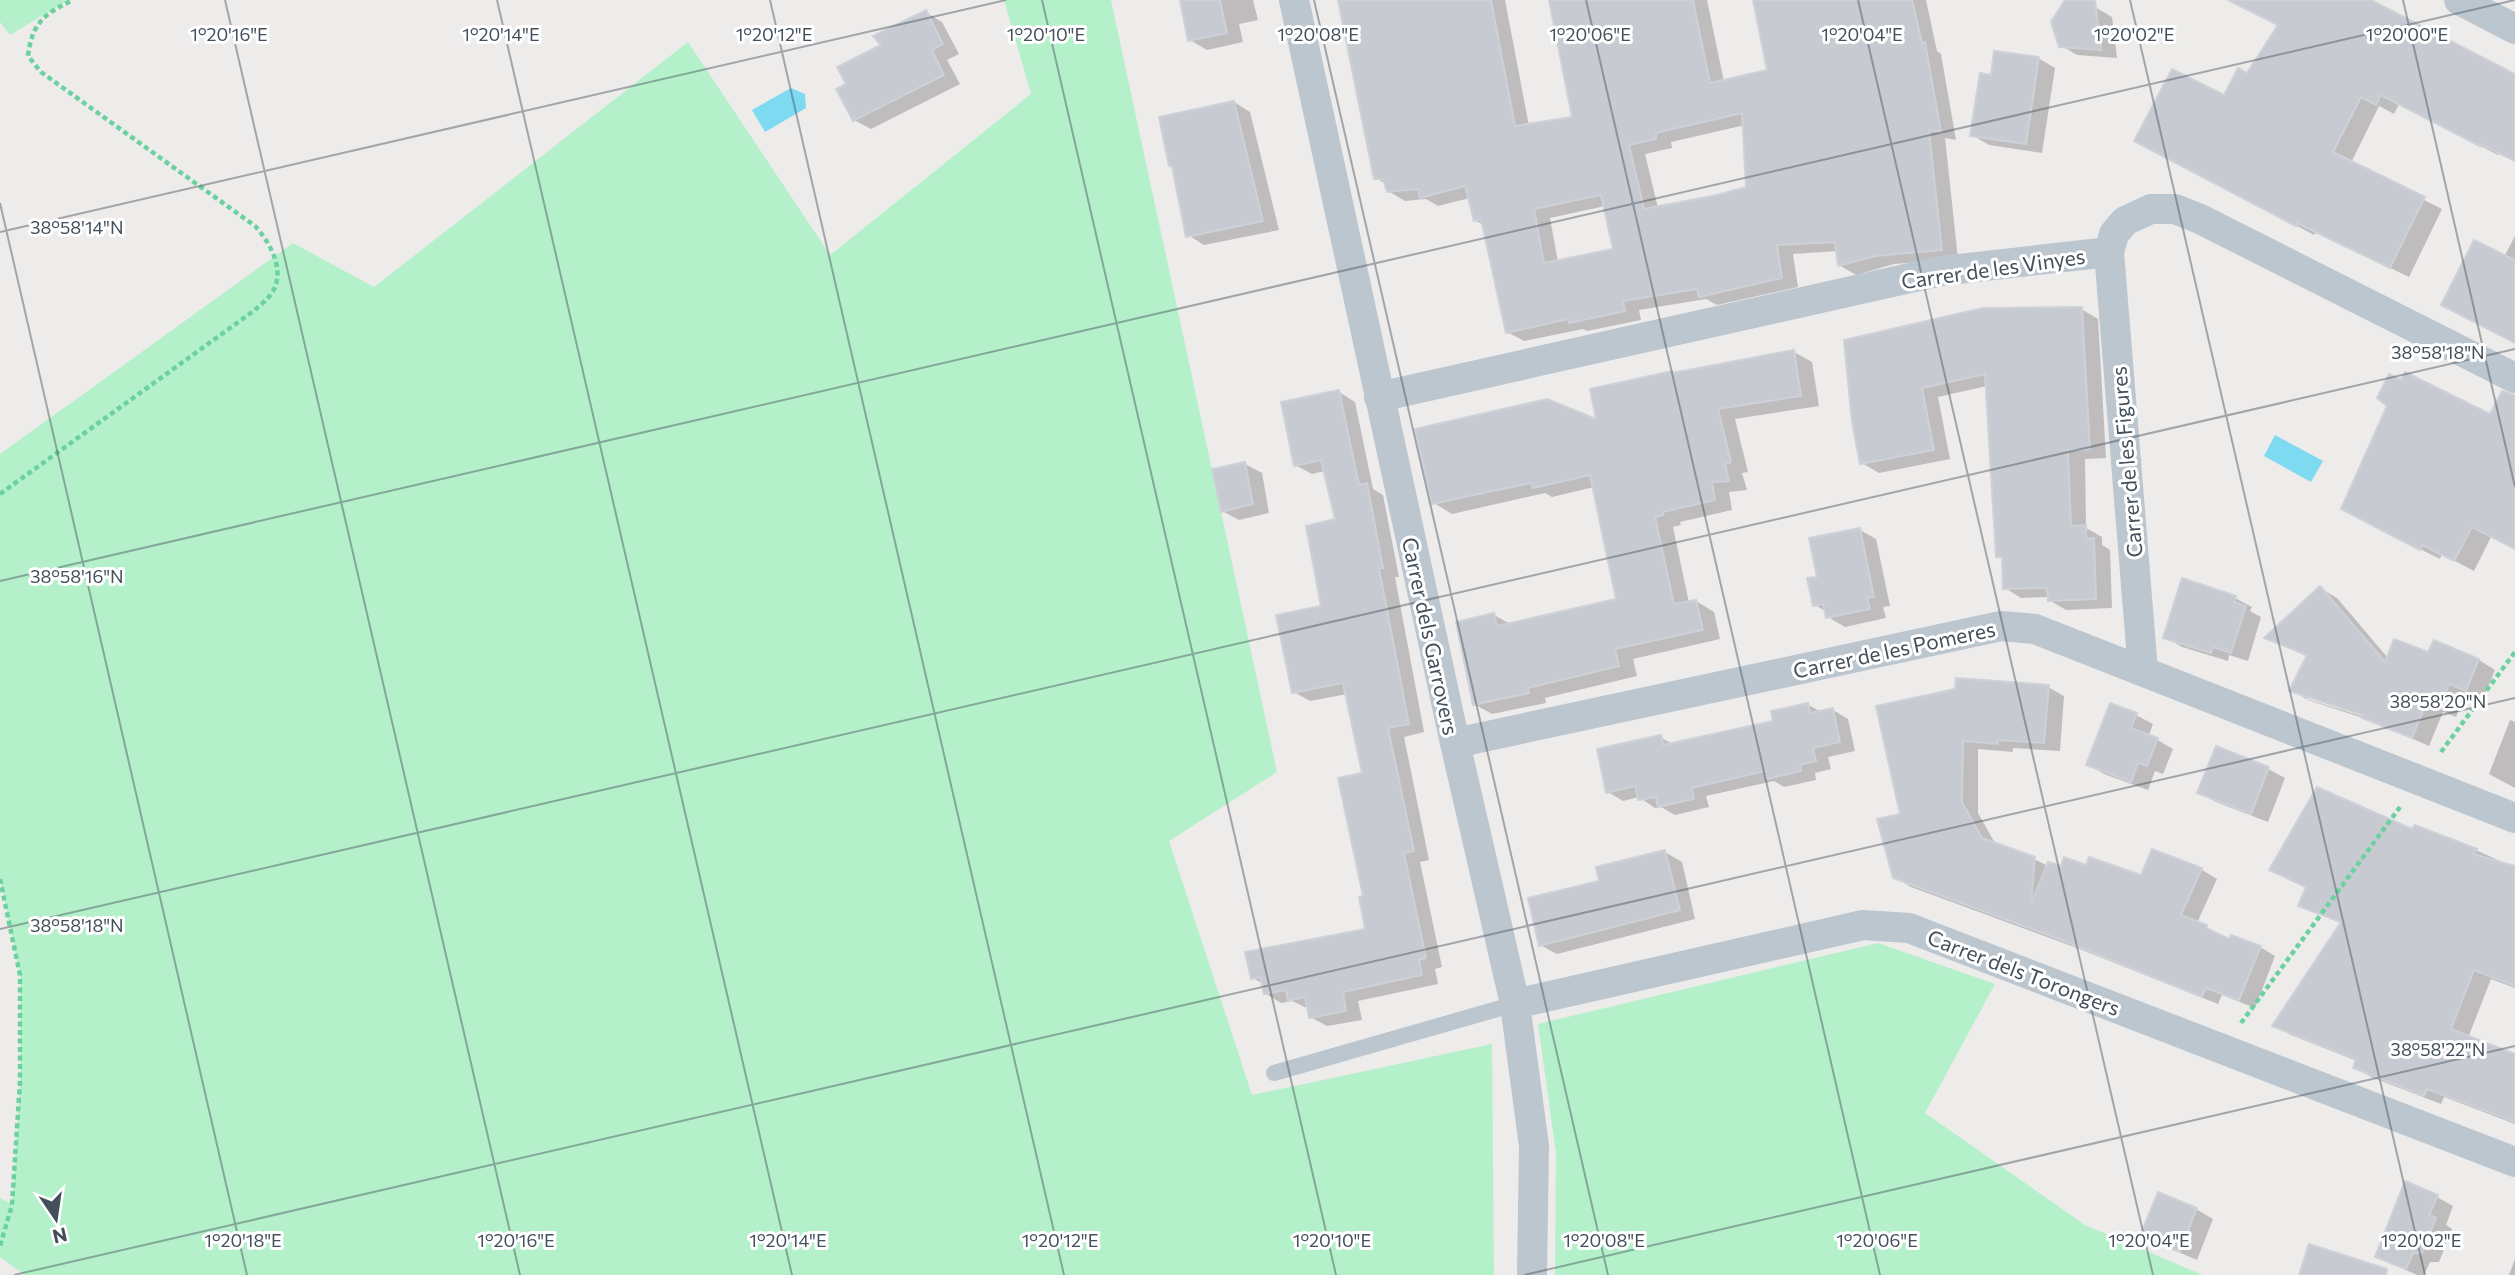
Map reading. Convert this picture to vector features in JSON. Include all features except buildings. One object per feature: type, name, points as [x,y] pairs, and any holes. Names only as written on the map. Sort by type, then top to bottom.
[{"type":"street","name":"Carrer dels Garrovers","points":[[1294,0],[1455,743],[1515,1004],[1534,1146],[1532,1275]]},
{"type":"street","points":[[2459,0],[2515,29]]},
{"type":"street","name":"Carrer de les Vinyes","points":[[1379,397],[1941,271],[2109,252],[2114,234],[2126,220],[2151,209],[2175,209],[2200,219],[2515,378]]},
{"type":"street","name":"Carrer de les Figures","points":[[2109,252],[2143,671]]},
{"type":"street","name":"Carrer de les Pomeres","points":[[1455,743],[2001,626],[2035,629],[2515,818]]},
{"type":"street","name":"Carrer dels Torongers","points":[[1515,1004],[1863,925],[1909,928],[2515,1161]]},
{"type":"lane","points":[[1274,1073],[1515,1004]]},
{"type":"path","points":[[0,494],[254,310],[273,292],[278,270],[269,241],[255,226],[41,72],[28,56],[30,35],[45,15],[73,0]]},
{"type":"path","points":[[2222,1049],[2515,652]]},
{"type":"path","points":[[0,879],[20,975],[20,1081],[12,1205],[0,1246]]},
{"type":"green space","points":[[0,0],[68,0],[10,35],[0,22]]},
{"type":"green space","points":[[1004,0],[1111,0],[1277,772],[1169,841],[1252,1095],[1492,1044],[1494,1275],[25,1275],[0,1257],[0,1198],[12,1204],[20,1081],[20,975],[0,879],[0,454],[293,243],[374,287],[688,42],[830,255],[1031,94]]},
{"type":"green space","points":[[1878,943],[1995,984],[1925,1113],[2085,1225],[2203,1275],[1555,1275],[1556,1153],[1538,1024]]},
{"type":"water","points":[[791,88],[805,94],[806,108],[765,132],[752,110]]},
{"type":"water","points":[[2275,435],[2323,461],[2311,482],[2264,456]]}]
